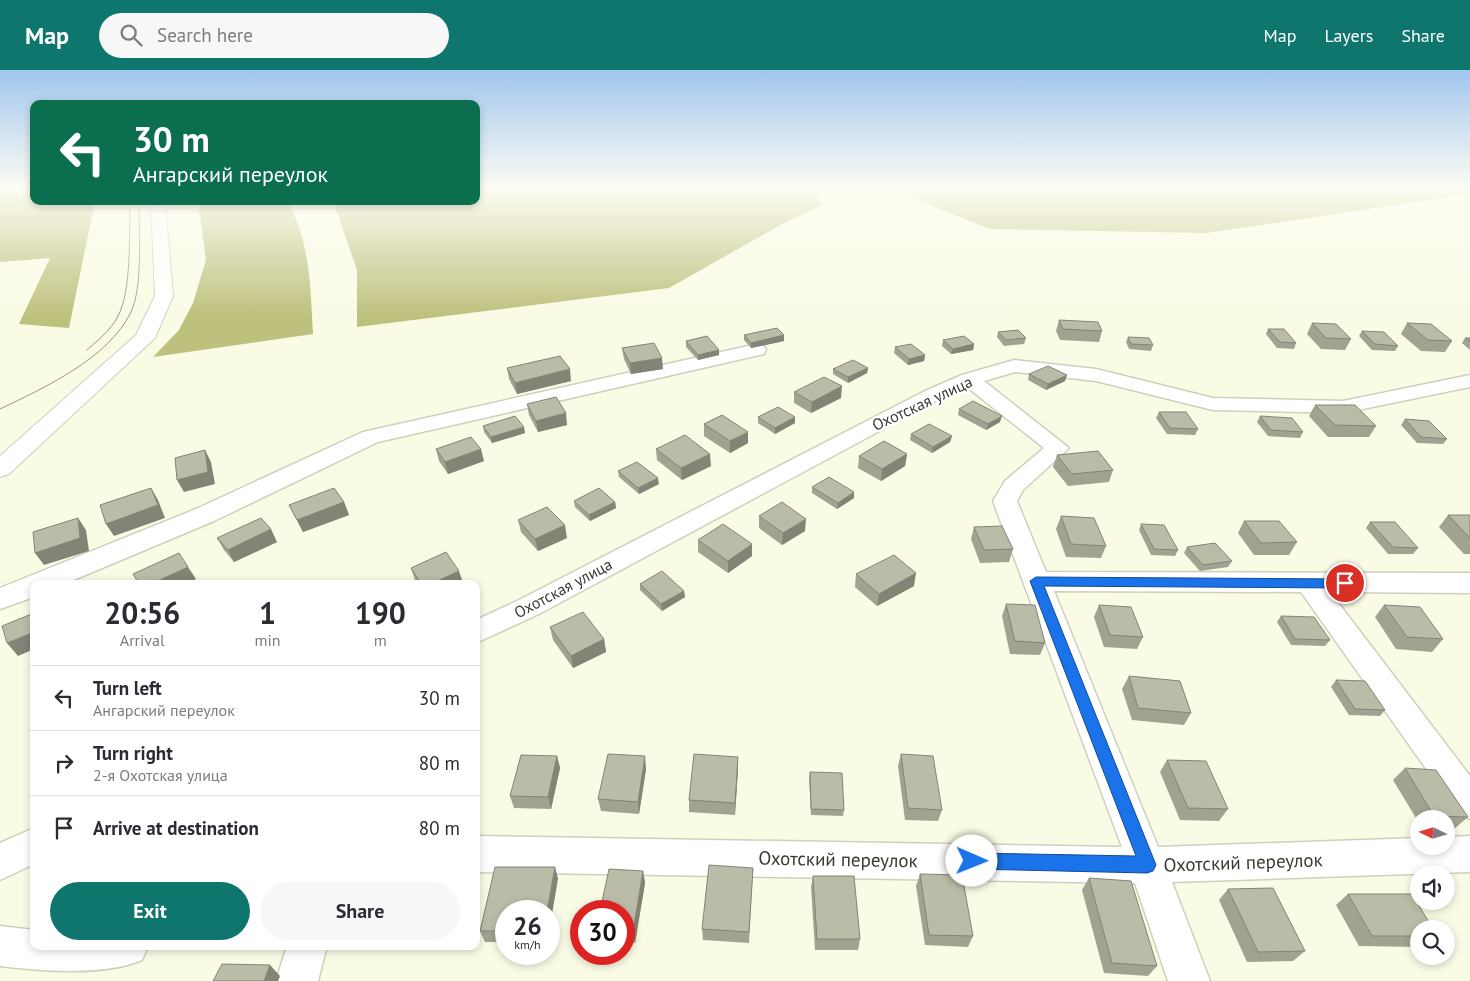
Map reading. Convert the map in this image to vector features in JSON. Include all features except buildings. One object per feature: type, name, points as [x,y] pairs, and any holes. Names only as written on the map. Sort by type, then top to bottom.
[{"type":"main road","points":[[0,469],[145,338],[164,296],[160,232]]},
{"type":"street","points":[[48,580],[205,515],[371,437],[758,350]]},
{"type":"street","name":"Охотская улица","points":[[480,630],[538,602],[932,395],[969,379],[1014,366],[1096,375],[1213,404],[1342,407],[1470,381]]},
{"type":"street","points":[[969,379],[1058,448],[1012,486],[1004,501],[1147,865],[1189,981]]},
{"type":"street","points":[[1036,581],[1470,583]]},
{"type":"street","points":[[1309,583],[1470,803]]},
{"type":"street","points":[[0,600],[30,588]]},
{"type":"street","points":[[0,862],[30,846]]},
{"type":"street","name":"Охотский переулок","points":[[480,854],[1147,865],[1470,854]]},
{"type":"street","points":[[0,946],[45,952],[73,950]]},
{"type":"street","points":[[297,981],[306,950]]},
{"type":"green space","points":[[0,232],[89,232],[69,328],[19,324],[50,258],[0,262]]},
{"type":"green space","points":[[202,232],[300,232],[310,282],[313,334],[153,357],[179,330],[193,303],[206,260]]},
{"type":"green space","points":[[344,232],[769,232],[669,288],[357,327],[357,270]]},
{"type":"green space","points":[[1126,232],[1217,232],[1207,233]]},
{"type":"tram line","points":[[87,350],[112,326],[122,305],[128,276],[129,232]]},
{"type":"tram line","points":[[0,409],[74,370],[107,344],[121,329],[135,301],[139,274],[140,232]]},
{"type":"route","points":[[972,861],[1147,865],[1036,581],[1345,583]]}]
